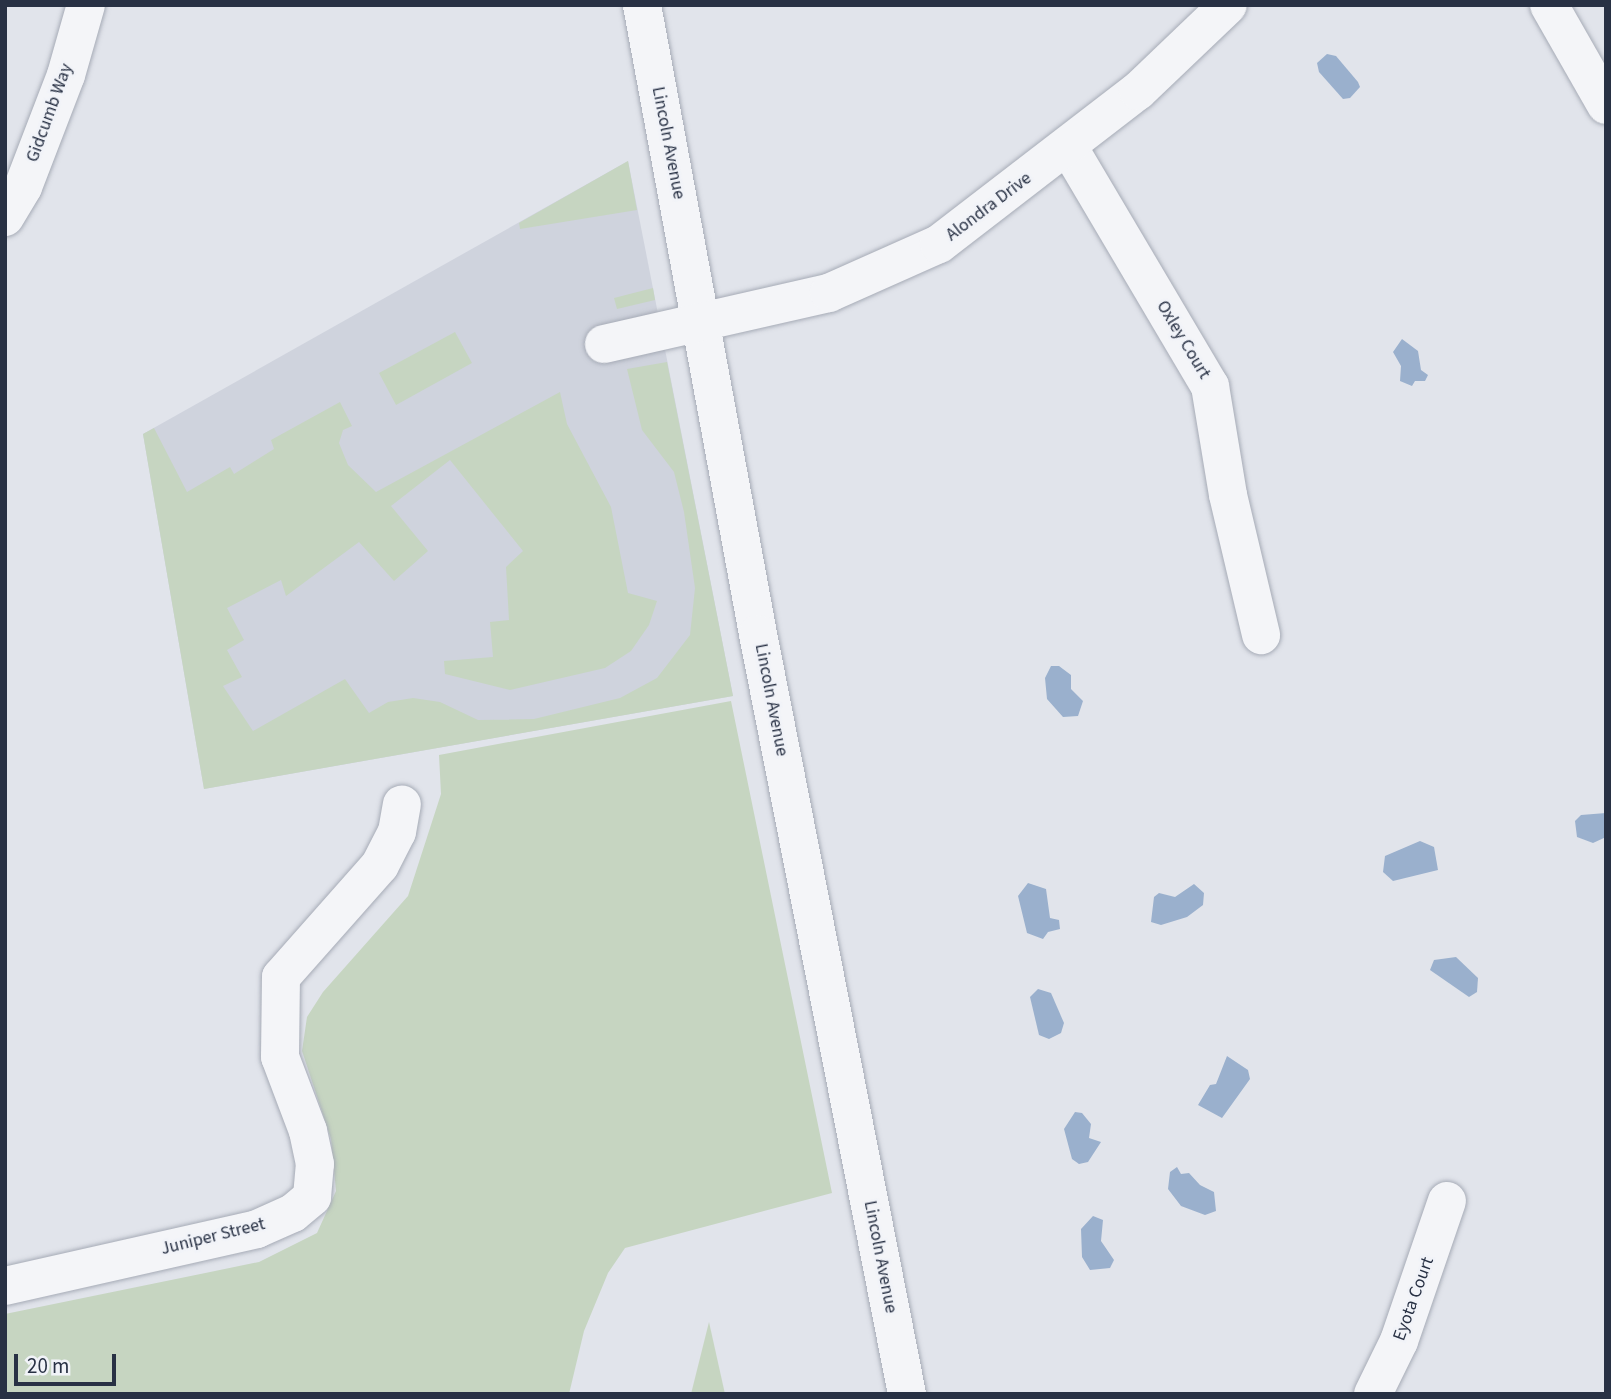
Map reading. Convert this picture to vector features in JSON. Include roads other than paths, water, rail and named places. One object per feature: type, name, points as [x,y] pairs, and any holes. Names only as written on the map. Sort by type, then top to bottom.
[{"type":"street","name":"Gidcumb Way","points":[[5,217],[23,187],[66,75],[86,5]]},
{"type":"street","name":"Lincoln Avenue","points":[[642,5],[907,1394]]},
{"type":"street","name":"Alondra Drive","points":[[604,344],[701,318],[828,293],[939,244],[1069,148],[1138,91],[1228,5]]},
{"type":"street","points":[[1549,5],[1606,105]]},
{"type":"street","name":"Oxley Court","points":[[1069,148],[1210,386],[1228,495],[1261,635]]},
{"type":"street","name":"Juniper Street","points":[[5,1286],[257,1229],[293,1213],[312,1197],[315,1164],[308,1131],[280,1057],[281,977],[380,865],[397,832],[402,804]]},
{"type":"street","name":"Eyota Court","points":[[1373,1394],[1399,1341],[1447,1201]]},
{"type":"water","points":[[1327,54],[1336,56],[1358,82],[1360,87],[1350,98],[1343,99],[1319,72],[1317,63]]},
{"type":"water","points":[[1402,339],[1418,351],[1421,370],[1428,375],[1425,381],[1415,381],[1412,386],[1400,381],[1401,366],[1393,352]]},
{"type":"water","points":[[1051,666],[1059,666],[1071,675],[1071,689],[1083,701],[1078,716],[1063,717],[1047,699],[1045,678]]},
{"type":"water","points":[[1606,813],[1606,837],[1593,843],[1577,837],[1575,821],[1581,815]]},
{"type":"water","points":[[1420,841],[1434,847],[1438,870],[1393,881],[1383,872],[1385,856]]},
{"type":"water","points":[[1028,883],[1046,889],[1050,918],[1059,920],[1060,929],[1048,932],[1043,939],[1027,933],[1018,896]]},
{"type":"water","points":[[1194,884],[1204,893],[1203,905],[1187,917],[1161,925],[1151,922],[1154,897],[1159,893],[1175,897]]},
{"type":"water","points":[[1456,957],[1478,978],[1477,992],[1469,997],[1430,970],[1434,960]]},
{"type":"water","points":[[1038,989],[1051,993],[1064,1023],[1061,1033],[1049,1039],[1039,1035],[1030,997]]},
{"type":"water","points":[[1227,1056],[1248,1070],[1250,1079],[1222,1118],[1198,1105],[1210,1085],[1216,1084]]},
{"type":"water","points":[[1075,1112],[1082,1113],[1091,1124],[1089,1138],[1101,1142],[1088,1162],[1079,1164],[1072,1159],[1064,1129]]},
{"type":"water","points":[[1177,1167],[1181,1174],[1189,1173],[1200,1185],[1214,1192],[1216,1211],[1205,1215],[1181,1206],[1168,1189],[1170,1172]]},
{"type":"water","points":[[1093,1216],[1103,1220],[1101,1241],[1114,1260],[1110,1268],[1090,1270],[1082,1257],[1081,1229]]}]
